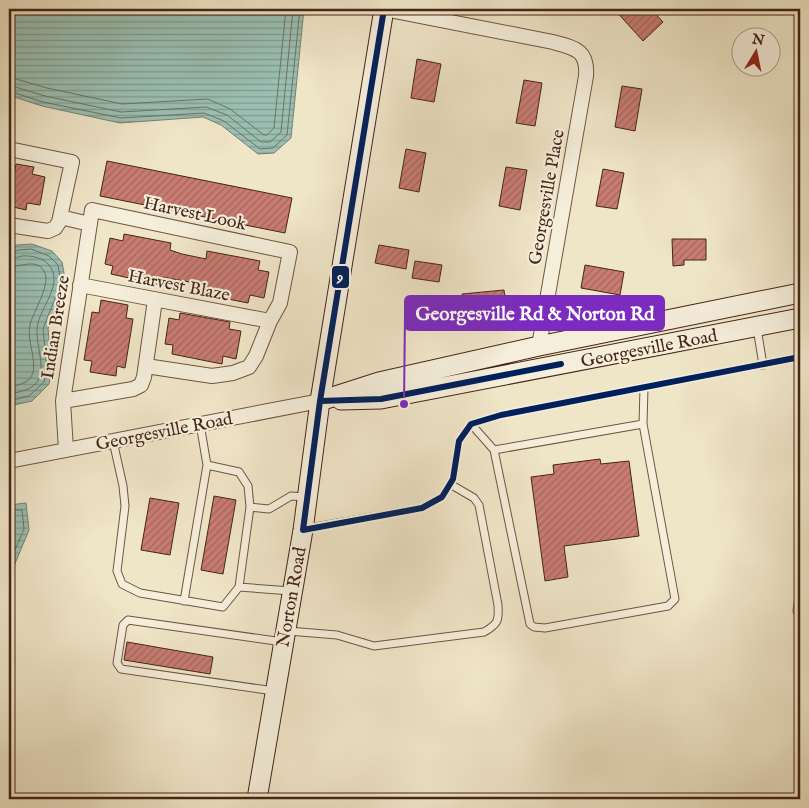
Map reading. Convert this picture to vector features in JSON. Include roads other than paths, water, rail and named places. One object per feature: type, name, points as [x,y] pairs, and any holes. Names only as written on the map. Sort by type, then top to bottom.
[{"type":"main road","name":"Norton Road","points":[[258,799],[284,637],[304,530],[320,401],[384,9]]},
{"type":"main road","name":"Georgesville Road","points":[[320,401],[379,382],[539,346],[800,293]]},
{"type":"main road","name":"Georgesville Road","points":[[320,401],[381,399],[800,318]]},
{"type":"street","name":"Georgesville Place","points":[[384,9],[553,42],[577,49],[587,65],[539,346]]},
{"type":"street","points":[[9,149],[72,162],[59,222],[55,228],[48,231],[9,225]]},
{"type":"street","name":"Harvest Look","points":[[60,217],[91,217],[290,252],[280,303],[270,322]]},
{"type":"street","name":"Indian Breeze","points":[[66,450],[63,401],[91,217]]},
{"type":"street","name":"Harvest Blaze","points":[[80,285],[270,322]]},
{"type":"street","points":[[63,401],[133,389],[141,385],[146,366],[155,300]]},
{"type":"street","points":[[146,366],[212,376],[233,373],[248,367],[256,356],[270,322]]},
{"type":"street","name":"Georgesville Road","points":[[9,461],[320,401]]},
{"type":"lane","points":[[757,327],[764,365]]},
{"type":"lane","points":[[304,530],[422,508],[442,497],[453,479],[459,441],[471,424],[501,415],[800,357]]},
{"type":"lane","points":[[471,424],[494,450],[530,624],[538,628],[668,606],[675,599],[643,424],[644,388]]},
{"type":"lane","points":[[184,600],[207,466],[200,424]]},
{"type":"lane","points":[[494,450],[643,424]]},
{"type":"lane","points":[[113,441],[123,486],[125,506],[116,571],[122,584],[140,593],[223,607],[239,587],[250,507],[248,486],[239,472],[207,466]]},
{"type":"lane","points":[[275,691],[121,669],[117,663],[123,625],[128,620],[284,637],[337,635],[374,646],[484,632],[494,626],[499,619],[479,505],[474,498],[450,484]]},
{"type":"lane","points":[[250,507],[269,509],[291,496],[308,497]]},
{"type":"lane","points":[[239,587],[292,591]]},
{"type":"lane","points":[[800,591],[797,611],[800,616]]},
{"type":"water","points":[[9,9],[304,9],[291,138],[274,153],[258,154],[221,125],[203,117],[120,123],[42,106],[11,96],[9,93]]},
{"type":"water","points":[[32,244],[52,251],[62,262],[66,284],[48,329],[52,369],[49,384],[32,401],[9,406],[9,249],[17,245]]},
{"type":"water","points":[[26,503],[29,530],[9,578],[9,505]]},
{"type":"place","name":"Georgesville Rd & Norton Rd","points":[[404,404]]}]
